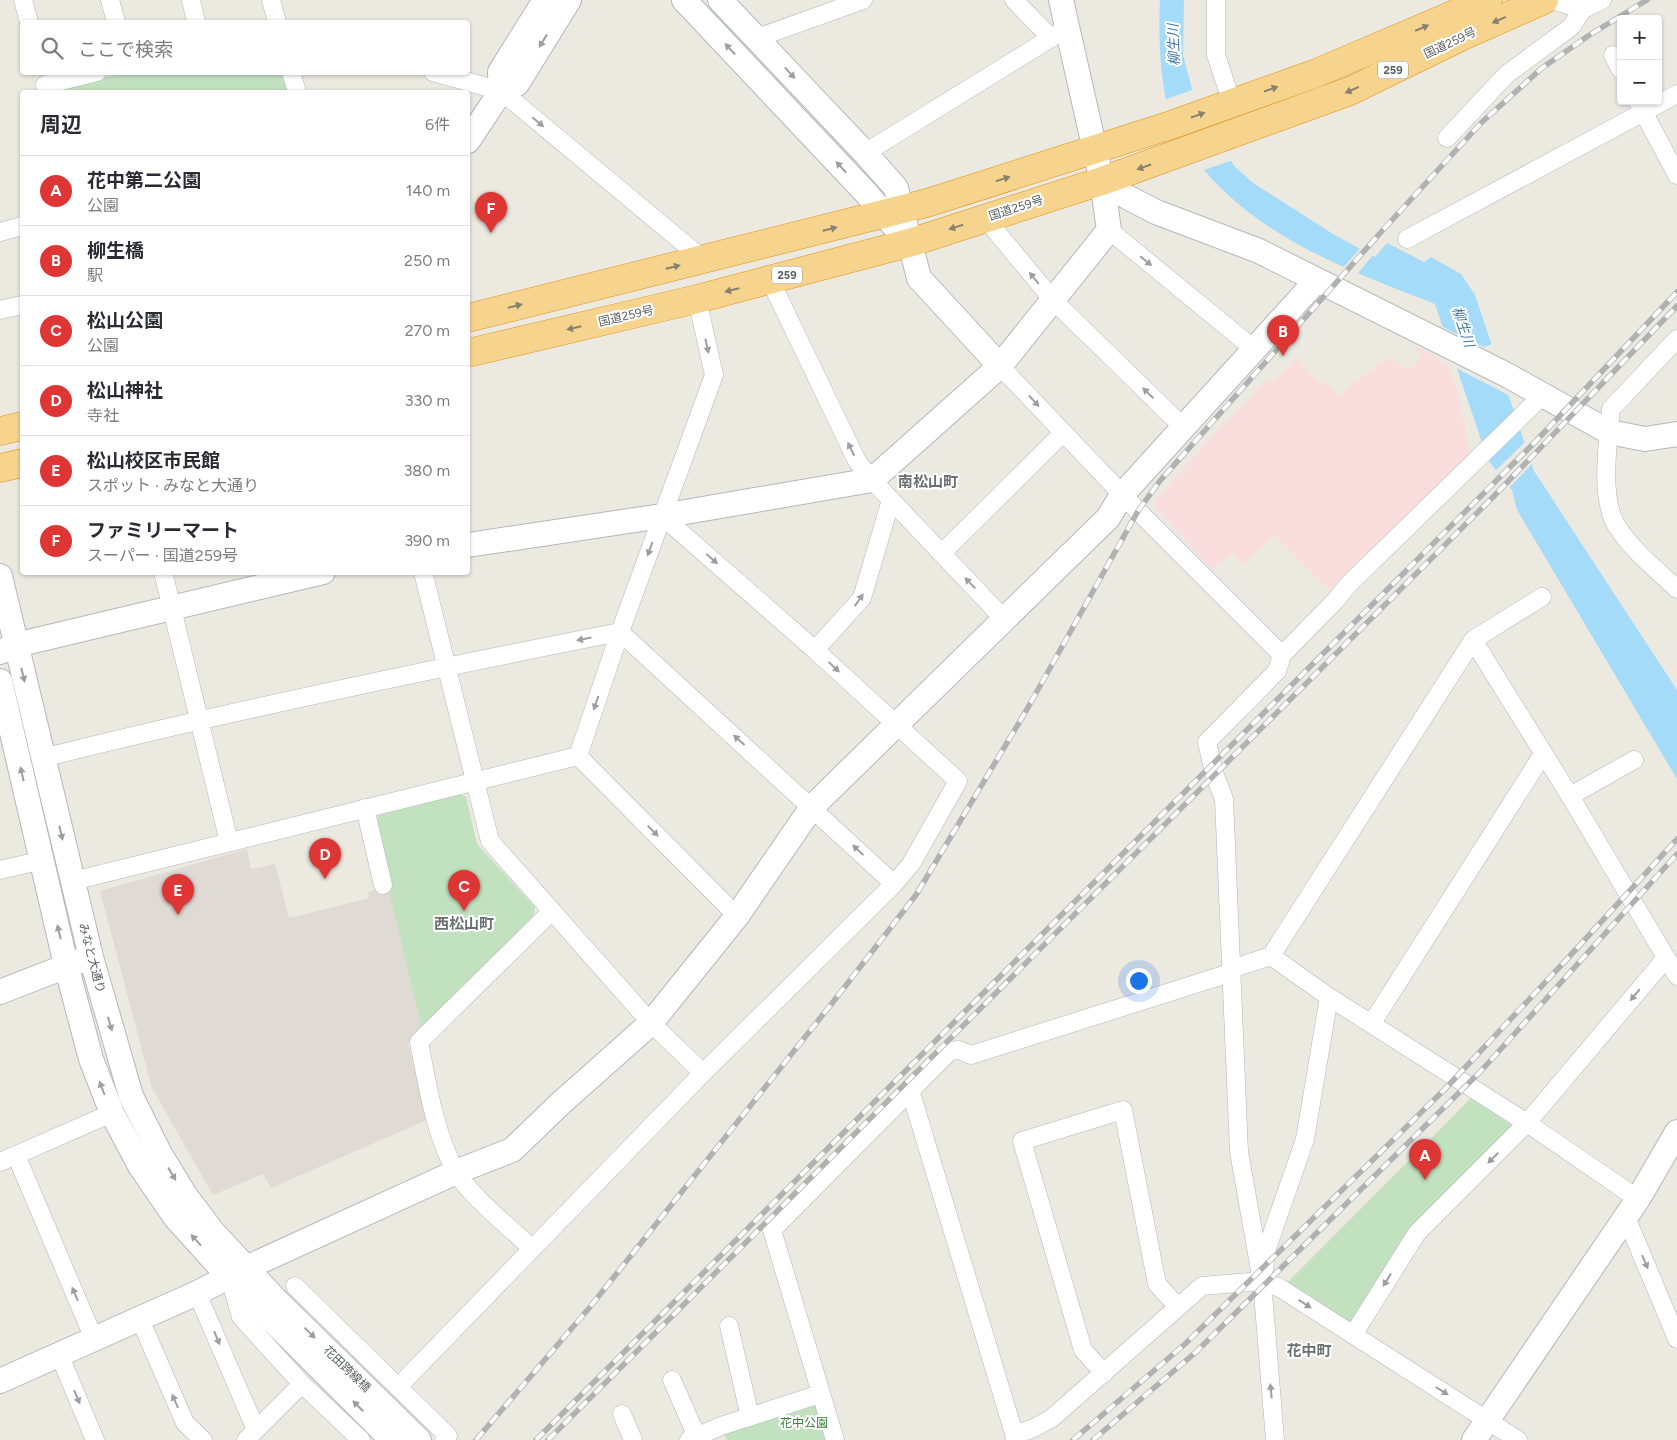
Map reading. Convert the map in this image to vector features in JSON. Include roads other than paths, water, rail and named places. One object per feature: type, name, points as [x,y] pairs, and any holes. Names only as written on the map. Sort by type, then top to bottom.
[{"type":"highway","name":"国道259号","points":[[470,318],[893,213],[1171,125],[1314,74],[1453,7],[1488,0]]},
{"type":"highway","name":"国道259号","points":[[470,353],[696,299],[908,243],[1102,181],[1239,133],[1350,91],[1465,35],[1544,0]]},
{"type":"highway","points":[[0,431],[20,426]]},
{"type":"highway","points":[[0,468],[20,463]]},
{"type":"street","points":[[23,0],[28,20]]},
{"type":"street","points":[[110,0],[115,20]]},
{"type":"street","points":[[191,0],[196,20]]},
{"type":"street","points":[[271,0],[276,20]]},
{"type":"street","points":[[470,138],[500,91],[500,72],[545,0]]},
{"type":"street","points":[[500,91],[517,84],[569,0]]},
{"type":"street","points":[[684,0],[893,213],[908,243],[919,278],[1122,495],[1282,655]]},
{"type":"street","points":[[720,0],[896,188],[893,213]]},
{"type":"street","points":[[757,38],[863,0]]},
{"type":"street","points":[[1014,0],[1059,33]]},
{"type":"street","points":[[1061,0],[1059,33],[1095,149],[1109,230],[1254,349]]},
{"type":"street","points":[[1216,0],[1216,55],[1229,104]]},
{"type":"street","points":[[1550,0],[1583,8],[1602,0]]},
{"type":"street","points":[[1447,138],[1507,74],[1572,27],[1583,8]]},
{"type":"street","points":[[865,153],[1059,33]]},
{"type":"street","points":[[45,83],[83,75]]},
{"type":"street","points":[[292,75],[296,90]]},
{"type":"street","points":[[444,75],[500,91],[704,260]]},
{"type":"street","points":[[1407,239],[1640,106],[1677,94]]},
{"type":"street","points":[[1640,106],[1677,175]]},
{"type":"street","points":[[1102,181],[1156,212],[1260,251],[1316,281],[1504,374],[1609,432],[1644,439],[1677,434]]},
{"type":"street","points":[[985,218],[1052,300],[1183,427]]},
{"type":"street","points":[[0,232],[20,227]]},
{"type":"street","points":[[470,545],[662,516],[872,480],[1000,366],[1109,230]]},
{"type":"street","points":[[770,280],[857,461],[872,480],[1004,619]]},
{"type":"street","points":[[0,1381],[197,1293],[238,1272],[456,1172],[512,1150],[561,1103],[651,1023],[738,916],[812,807],[1108,518],[1122,495],[1316,281]]},
{"type":"street","points":[[578,756],[620,632],[714,375],[696,299]]},
{"type":"street","points":[[0,310],[20,305]]},
{"type":"street","points":[[1677,339],[1611,409],[1608,491],[1610,510],[1617,527],[1639,552],[1677,589]]},
{"type":"street","points":[[1275,1440],[1262,1282],[1239,1152],[1224,799],[1214,774],[1207,742],[1277,671],[1282,655],[1335,601],[1348,585],[1543,395]]},
{"type":"street","points":[[942,553],[1064,433]]},
{"type":"street","points":[[816,650],[862,598],[891,500]]},
{"type":"street","points":[[398,1387],[703,1073],[894,884],[911,864],[958,781],[816,650],[662,516]]},
{"type":"street","points":[[164,575],[229,842]]},
{"type":"street","points":[[8,648],[282,577],[298,575]]},
{"type":"street","points":[[424,575],[490,841],[651,1023],[703,1073]]},
{"type":"street","name":"みなと大通り","points":[[0,576],[8,648],[43,758],[91,957],[131,1096],[160,1154],[238,1272]]},
{"type":"street","points":[[835,1440],[772,1230],[911,1093],[950,1051],[959,1050],[971,1055],[1230,973],[1237,967],[1271,956],[1474,640],[1542,598]]},
{"type":"street","points":[[43,758],[200,718],[446,666],[620,632]]},
{"type":"street","points":[[620,632],[894,884]]},
{"type":"street","points":[[1474,640],[1677,976]]},
{"type":"street","name":"みなと大通り","points":[[0,681],[66,965],[91,1059],[112,1113],[140,1166],[175,1217],[238,1272],[267,1303]]},
{"type":"street","points":[[1372,1023],[1543,754]]},
{"type":"street","points":[[73,881],[578,756]]},
{"type":"street","points":[[578,756],[738,916]]},
{"type":"street","points":[[1570,796],[1634,760]]},
{"type":"street","points":[[365,808],[383,885]]},
{"type":"street","points":[[0,870],[43,860]]},
{"type":"street","points":[[532,1249],[471,1191],[456,1172],[434,1116],[419,1042],[552,911]]},
{"type":"street","points":[[1271,956],[1329,997],[1527,1123],[1632,1208],[1677,1339]]},
{"type":"street","points":[[0,992],[66,965],[91,957]]},
{"type":"street","points":[[1353,1335],[1417,1234],[1527,1123],[1666,958]]},
{"type":"street","points":[[1262,1282],[1266,1251],[1305,1139],[1329,997]]},
{"type":"street","points":[[911,1093],[1015,1437],[1052,1418],[1202,1286],[1262,1282],[1280,1288],[1518,1440]]},
{"type":"street","points":[[1104,1373],[1083,1350],[1022,1140],[1123,1110],[1157,1284],[1178,1307]]},
{"type":"street","points":[[0,1162],[112,1113]]},
{"type":"street","points":[[1474,1440],[1632,1208],[1677,1132]]},
{"type":"street","points":[[16,1155],[94,1339]]},
{"type":"street","points":[[238,1272],[241,1317],[302,1384],[361,1440]]},
{"type":"street","points":[[295,1286],[448,1436],[444,1440]]},
{"type":"street","points":[[197,1293],[251,1435],[302,1384]]},
{"type":"street","name":"花田跨線橋","points":[[267,1303],[392,1440]]},
{"type":"street","name":"花田跨線橋","points":[[267,1303],[419,1440]]},
{"type":"street","points":[[140,1319],[185,1423],[203,1440]]},
{"type":"street","points":[[729,1326],[750,1417]]},
{"type":"street","points":[[59,1354],[95,1440]]},
{"type":"street","points":[[672,1380],[693,1438],[820,1394]]},
{"type":"street","points":[[622,1414],[633,1440]]},
{"type":"water","name":"柳生川","points":[[1160,0],[1184,0],[1183,55],[1192,89],[1234,166],[1253,183],[1333,234],[1375,257],[1387,243],[1424,262],[1431,257],[1461,274],[1475,295],[1534,471],[1677,690],[1677,779],[1517,510],[1512,490],[1488,460],[1435,304],[1368,278],[1304,248],[1245,210],[1219,186],[1181,141],[1173,124],[1164,89],[1160,51]]},
{"type":"railway","points":[[476,1440],[590,1307],[916,895],[1026,711],[1138,511],[1159,482],[1382,231],[1481,123],[1542,68],[1588,36],[1647,0]]},
{"type":"railway","points":[[536,1440],[1536,441],[1677,292]]},
{"type":"railway","points":[[548,1440],[1494,496],[1677,306]]},
{"type":"railway","points":[[1073,1440],[1185,1344],[1445,1089],[1677,839]]},
{"type":"railway","points":[[1093,1440],[1196,1352],[1481,1071],[1677,854]]},
{"type":"place","name":"ファミリーマート","points":[[491,233]]},
{"type":"place","name":"柳生橋","points":[[1283,356]]},
{"type":"place","name":"松山神社","points":[[325,879]]},
{"type":"place","name":"松山公園","points":[[464,911]]},
{"type":"place","name":"松山校区市民館","points":[[178,915]]},
{"type":"place","name":"花中第二公園","points":[[1425,1180]]},
{"type":"district","name":"南松山町","points":[[928,482]]},
{"type":"district","name":"西松山町","points":[[464,924]]},
{"type":"district","name":"花中町","points":[[1309,1351]]},
{"type":"park label","name":"花中公園","points":[[804,1423]]}]
